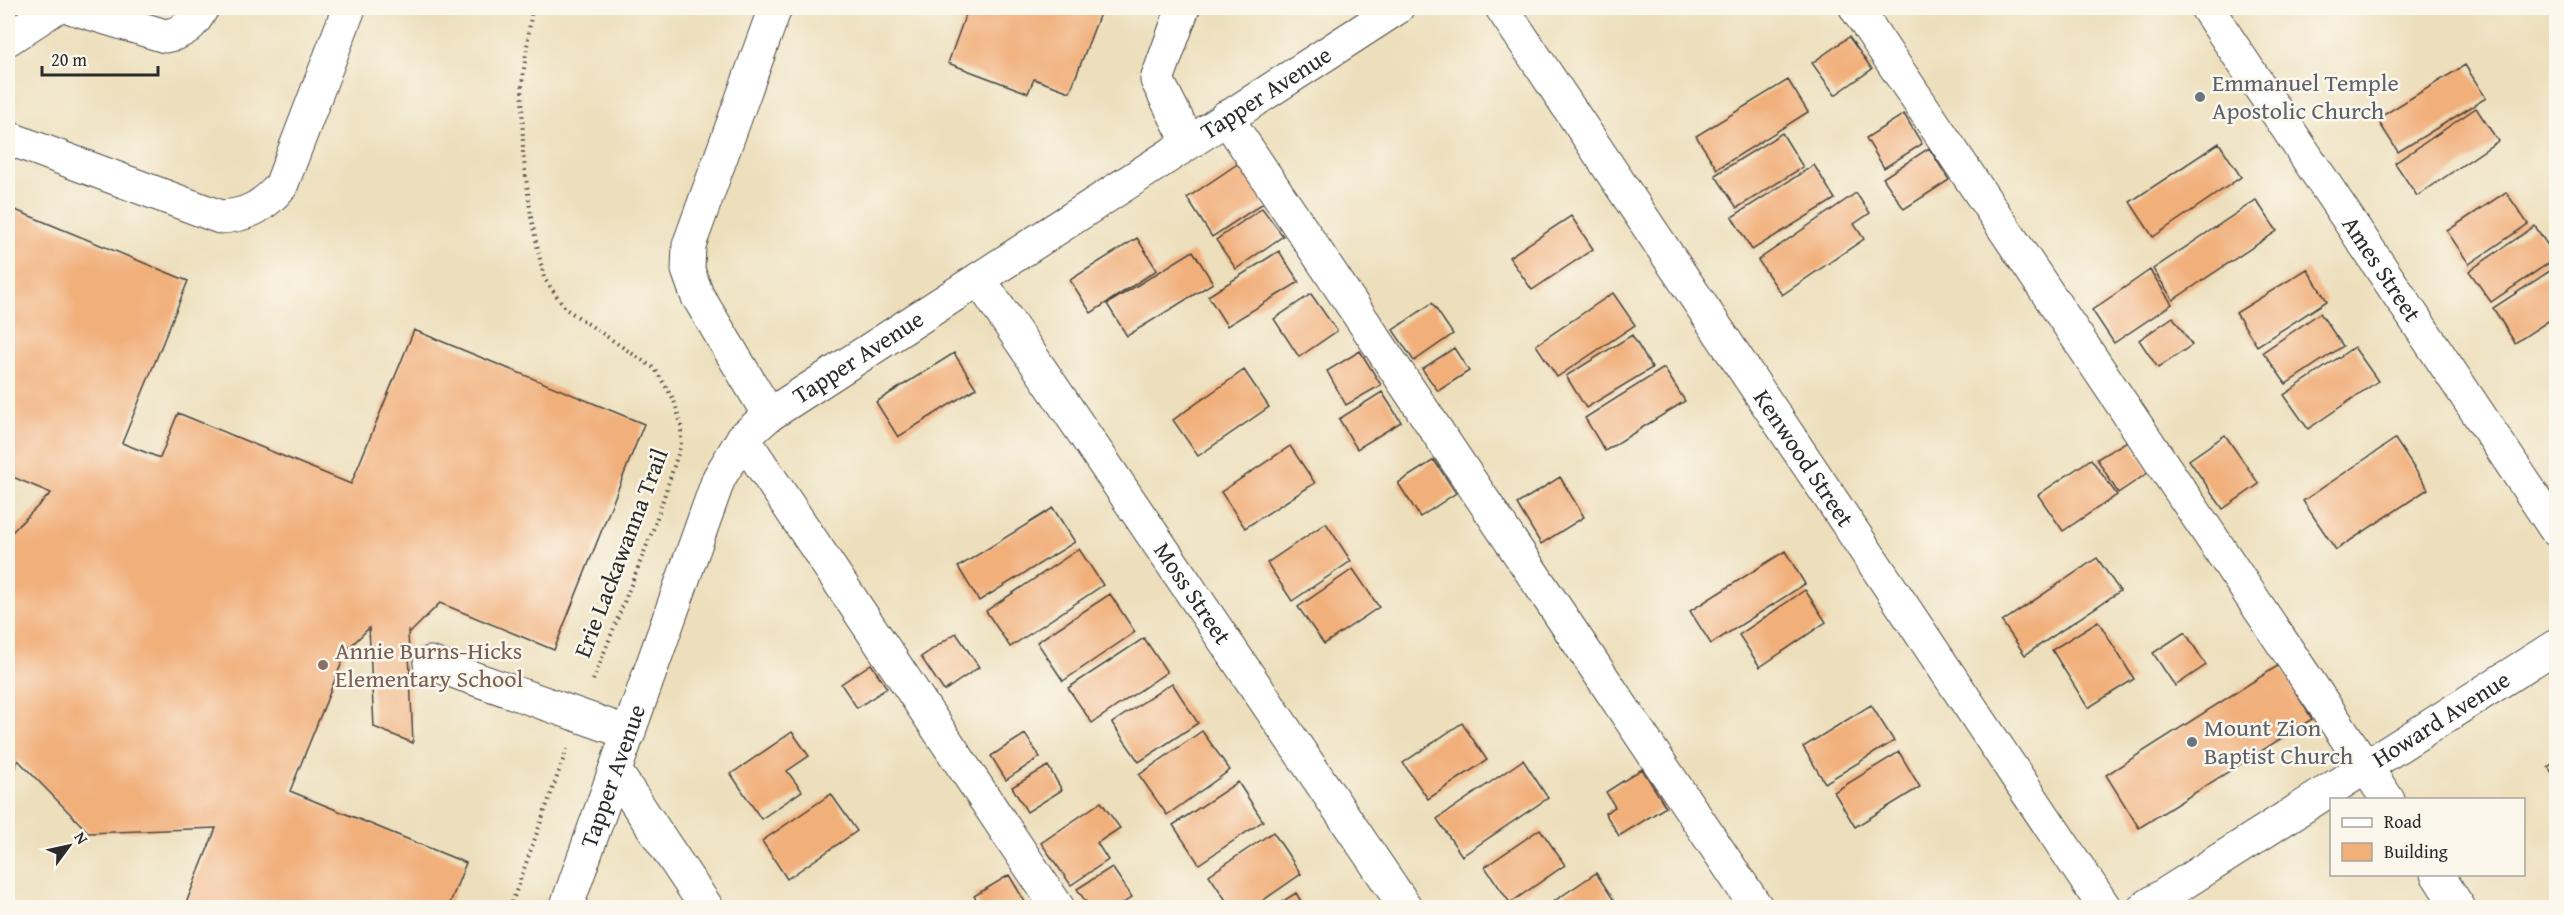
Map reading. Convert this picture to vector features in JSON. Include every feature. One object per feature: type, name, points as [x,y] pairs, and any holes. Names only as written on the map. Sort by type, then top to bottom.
[{"type":"street","points":[[8,39],[55,8]]},
{"type":"street","points":[[74,8],[165,36],[177,34],[189,28],[202,8]]},
{"type":"street","points":[[8,138],[220,217],[237,217],[251,212],[268,202],[281,186],[350,8]]},
{"type":"street","points":[[769,415],[697,295],[688,270],[689,245],[775,8]]},
{"type":"street","points":[[1183,8],[1157,80],[1188,141]]},
{"type":"street","name":"Tapper Avenue","points":[[566,908],[719,478],[743,438],[769,415],[1188,141],[1397,8]]},
{"type":"street","name":"Kenwood Street","points":[[1502,8],[2105,908]]},
{"type":"street","points":[[1856,8],[2387,798]]},
{"type":"street","name":"Ames Street","points":[[2207,8],[2556,530]]},
{"type":"street","points":[[1226,117],[1758,908]]},
{"type":"street","name":"Moss Street","points":[[980,279],[1406,908]]},
{"type":"street","points":[[743,438],[1058,908]]},
{"type":"street","name":"Howard Avenue","points":[[2144,908],[2556,646]]},
{"type":"street","points":[[430,663],[629,733]]},
{"type":"street","points":[[615,771],[707,908]]},
{"type":"street","points":[[2439,876],[2459,908]]},
{"type":"path","name":"Erie Lackawanna Trail","points":[[510,908],[579,715],[654,526],[681,445],[681,424],[674,400],[654,369],[566,309],[544,278],[531,217],[524,153],[522,84],[532,8]]},
{"type":"building","points":[[968,8],[983,11],[984,8],[1102,8],[1070,92],[1034,79],[1028,93],[948,63]]},
{"type":"building","points":[[1849,37],[1872,69],[1835,95],[1812,63]]},
{"type":"building","points":[[2465,65],[2486,98],[2398,152],[2377,119]]},
{"type":"building","points":[[1788,80],[1808,112],[1717,169],[1696,136]]},
{"type":"building","points":[[2476,108],[2498,141],[2417,196],[2395,163]]},
{"type":"building","points":[[1904,114],[1922,144],[1884,168],[1866,138]]},
{"type":"building","points":[[1782,133],[1803,167],[1737,208],[1715,175]]},
{"type":"building","points":[[2219,143],[2241,177],[2153,237],[2130,202]]},
{"type":"building","points":[[1929,148],[1949,180],[1904,209],[1883,178]]},
{"type":"building","points":[[1239,163],[1265,202],[1212,237],[1187,198]]},
{"type":"building","points":[[1814,165],[1835,199],[1752,250],[1732,217]]},
{"type":"building","points":[[2506,192],[2528,224],[2469,264],[2447,231]]},
{"type":"building","points":[[1856,193],[1870,213],[1854,224],[1864,239],[1782,295],[1758,260]]},
{"type":"building","points":[[2256,200],[2277,231],[2173,300],[2153,269]]},
{"type":"building","points":[[8,207],[188,281],[122,443],[160,458],[178,413],[351,484],[414,330],[644,424],[554,650],[440,603],[411,632],[408,631],[413,743],[374,727],[369,628],[347,650],[290,791],[466,863],[448,908],[184,908],[216,828],[89,833],[18,760],[8,785],[8,536],[51,493],[8,475]]},
{"type":"building","points":[[1262,208],[1283,236],[1236,269],[1216,240]]},
{"type":"building","points":[[1571,216],[1593,249],[1532,290],[1509,257]]},
{"type":"building","points":[[2535,226],[2556,258],[2491,302],[2469,271]]},
{"type":"building","points":[[1137,238],[1157,270],[1091,313],[1070,280]]},
{"type":"building","points":[[1193,251],[1213,283],[1127,336],[1107,304]]},
{"type":"building","points":[[1279,251],[1299,282],[1227,326],[1208,296]]},
{"type":"building","points":[[2556,267],[2556,316],[2515,343],[2493,308]]},
{"type":"building","points":[[2307,269],[2327,301],[2257,346],[2236,313]]},
{"type":"building","points":[[2150,270],[2172,304],[2114,343],[2092,310]]},
{"type":"building","points":[[1613,293],[1635,325],[1557,377],[1536,345]]},
{"type":"building","points":[[1311,294],[1337,331],[1299,357],[1274,319]]},
{"type":"building","points":[[1432,303],[1453,334],[1414,361],[1393,330]]},
{"type":"building","points":[[2320,313],[2343,346],[2286,384],[2263,352]]},
{"type":"building","points":[[2173,317],[2192,345],[2158,368],[2139,340]]},
{"type":"building","points":[[1632,335],[1652,368],[1586,408],[1566,376]]},
{"type":"building","points":[[2354,347],[2378,381],[2308,429],[2284,395]]},
{"type":"building","points":[[1454,348],[1469,371],[1438,391],[1422,369]]},
{"type":"building","points":[[1360,351],[1381,385],[1346,405],[1327,371]]},
{"type":"building","points":[[954,353],[976,388],[898,437],[876,402]]},
{"type":"building","points":[[1664,368],[1685,401],[1605,451],[1585,418]]},
{"type":"building","points":[[1244,370],[1269,407],[1198,456],[1173,420]]},
{"type":"building","points":[[1382,392],[1401,422],[1357,449],[1339,419]]},
{"type":"building","points":[[2225,435],[2259,484],[2223,509],[2189,460]]},
{"type":"building","points":[[2395,439],[2428,489],[2336,550],[2303,501]]},
{"type":"building","points":[[2129,440],[2149,472],[2118,493],[2097,459]]},
{"type":"building","points":[[1290,446],[1315,483],[1245,528],[1221,492]]},
{"type":"building","points":[[2091,459],[2117,495],[2063,531],[2038,495]]},
{"type":"building","points":[[1434,460],[1456,493],[1420,517],[1398,483]]},
{"type":"building","points":[[1560,477],[1584,517],[1541,544],[1517,504]]},
{"type":"building","points":[[1053,508],[1075,542],[979,601],[958,567]]},
{"type":"building","points":[[1326,523],[1351,561],[1292,601],[1267,563]]},
{"type":"building","points":[[1079,549],[1103,585],[1010,647],[986,611]]},
{"type":"building","points":[[1785,551],[1805,584],[1711,644],[1690,611]]},
{"type":"building","points":[[2097,558],[2120,591],[2025,655],[2002,622]]},
{"type":"building","points":[[1353,569],[1379,607],[1324,644],[1298,607]]},
{"type":"building","points":[[1805,590],[1826,622],[1760,667],[1739,635]]},
{"type":"building","points":[[1110,594],[1135,632],[1063,681],[1037,642]]},
{"type":"building","points":[[2098,621],[2134,679],[2088,708],[2052,650]]},
{"type":"building","points":[[2185,632],[2206,665],[2175,686],[2153,653]]},
{"type":"building","points":[[956,633],[979,667],[944,691],[921,657]]},
{"type":"building","points":[[1144,638],[1167,672],[1092,723],[1068,688]]},
{"type":"building","points":[[871,664],[887,688],[857,708],[841,684]]},
{"type":"building","points":[[2279,665],[2312,719],[2139,828],[2106,775]]},
{"type":"building","points":[[1172,683],[1198,723],[1139,762],[1112,723]]},
{"type":"building","points":[[1871,705],[1894,741],[1825,783],[1803,747]]},
{"type":"building","points":[[1462,723],[1487,760],[1428,799],[1403,763]]},
{"type":"building","points":[[1202,731],[1230,770],[1167,815],[1139,775]]},
{"type":"building","points":[[792,732],[809,756],[787,771],[802,791],[761,819],[731,774]]},
{"type":"building","points":[[1025,734],[1040,757],[1006,780],[991,756]]},
{"type":"building","points":[[1899,752],[1920,787],[1855,827],[1834,792]]},
{"type":"building","points":[[1523,760],[1548,798],[1462,856],[1437,819]]},
{"type":"building","points":[[2556,761],[2556,779],[2548,767]]},
{"type":"building","points":[[1048,766],[1062,790],[1027,812],[1012,787]]},
{"type":"building","points":[[1642,769],[1666,807],[1619,836],[1605,813],[1615,807],[1606,792]]},
{"type":"building","points":[[1238,782],[1263,821],[1199,864],[1173,825]]},
{"type":"building","points":[[831,794],[857,831],[787,879],[762,841]]},
{"type":"building","points":[[1101,802],[1120,828],[1097,843],[1108,860],[1071,885],[1041,843]]},
{"type":"building","points":[[1540,829],[1565,865],[1510,903],[1485,867]]},
{"type":"building","points":[[1273,832],[1301,874],[1252,908],[1231,908],[1209,875]]},
{"type":"building","points":[[1112,867],[1132,897],[1116,908],[1090,908],[1077,889]]},
{"type":"building","points":[[1596,873],[1619,908],[1544,908]]},
{"type":"building","points":[[1009,875],[1028,907],[981,908],[974,896]]},
{"type":"building","points":[[1296,893],[1305,908],[1272,908]]},
{"type":"place","name":"Emmanuel Temple Apostolic Church","points":[[2200,97]]},
{"type":"place","name":"Annie Burns-Hicks Elementary School","points":[[323,665]]},
{"type":"place","name":"Mount Zion Baptist Church","points":[[2192,742]]}]
